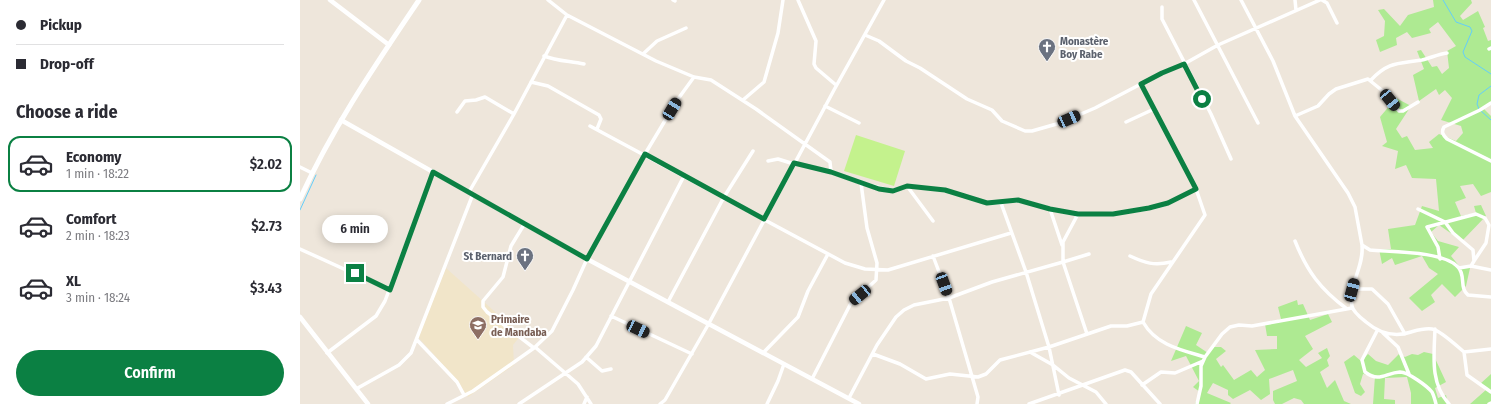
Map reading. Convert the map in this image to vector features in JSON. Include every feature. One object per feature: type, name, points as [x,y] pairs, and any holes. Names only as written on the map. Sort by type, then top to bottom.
[{"type":"main road","points":[[300,199],[312,173],[341,120],[420,0]]},
{"type":"street","points":[[330,0],[389,45]]},
{"type":"street","points":[[548,0],[567,15],[643,54],[694,76],[711,80],[743,100],[830,162],[831,172]]},
{"type":"street","points":[[743,100],[764,82],[766,78],[778,33],[783,0]]},
{"type":"street","points":[[798,0],[816,41],[814,64],[816,68],[836,86]]},
{"type":"street","points":[[660,404],[664,400],[692,354],[825,106],[884,0]]},
{"type":"street","points":[[1194,0],[1258,123]]},
{"type":"street","points":[[1241,0],[1254,29],[1273,61],[1295,116],[1348,193],[1355,207],[1362,245],[1362,260],[1352,290],[1352,308],[1377,331],[1391,334],[1404,334],[1418,329],[1435,330],[1464,352],[1491,349]]},
{"type":"street","points":[[1296,0],[1296,10]]},
{"type":"street","points":[[865,35],[879,41],[906,61],[935,77],[967,99],[992,110],[1002,121],[1025,130],[1039,129],[1060,123],[1116,98],[1218,45],[1321,0],[1327,3],[1337,23]]},
{"type":"street","points":[[1162,7],[1162,19],[1211,114],[1231,159]]},
{"type":"street","points":[[356,389],[403,362],[411,354],[471,193],[567,15]]},
{"type":"street","points":[[643,54],[657,41],[686,28]]},
{"type":"street","points":[[1295,116],[1318,106],[1329,94],[1336,90],[1345,86],[1371,80],[1377,74],[1399,62],[1420,60],[1446,53]]},
{"type":"street","points":[[544,56],[557,61],[561,60],[584,64]]},
{"type":"street","points":[[447,404],[464,395],[535,348],[552,331],[587,259],[645,154],[678,99],[694,76]]},
{"type":"street","points":[[1371,80],[1399,111],[1403,111],[1418,102]]},
{"type":"street","points":[[530,82],[548,86],[599,115],[601,119],[597,129]]},
{"type":"street","points":[[1141,84],[1196,189],[1205,215],[1171,262],[1151,294],[1143,322],[1148,331],[1157,339],[1182,351],[1204,359]]},
{"type":"street","points":[[457,112],[465,101],[485,97],[514,114]]},
{"type":"street","points":[[1491,103],[1480,110],[1444,127],[1442,130],[1446,139],[1491,161]]},
{"type":"street","points":[[825,106],[858,123]]},
{"type":"street","points":[[1126,122],[1154,109]]},
{"type":"street","points":[[341,120],[587,259],[708,325],[859,404]]},
{"type":"street","points":[[590,126],[645,154],[845,263],[865,270],[878,271],[904,266],[1011,233]]},
{"type":"street","points":[[668,302],[724,197],[753,151]]},
{"type":"street","points":[[768,161],[778,159],[831,172],[862,184],[893,191],[907,186],[945,190],[987,203],[1001,203],[1008,200],[1018,200],[1050,209],[1078,214],[1113,214],[1149,208],[1168,203],[1196,189]]},
{"type":"street","points":[[300,167],[312,173]]},
{"type":"street","points":[[327,353],[376,316],[390,290],[433,172]]},
{"type":"street","points":[[519,404],[564,374],[586,357],[596,346],[684,176]]},
{"type":"street","points":[[812,379],[851,303],[876,280],[878,271],[875,252],[870,244],[867,228],[862,184]]},
{"type":"street","points":[[907,186],[933,221]]},
{"type":"street","points":[[1001,203],[1026,272],[1049,347],[1059,395]]},
{"type":"street","points":[[1418,208],[1444,222],[1453,233],[1473,250],[1474,261]]},
{"type":"street","points":[[1050,209],[1062,246],[1063,262],[1087,334]]},
{"type":"street","points":[[1062,246],[1078,214]]},
{"type":"street","points":[[1440,259],[1438,247],[1427,227],[1476,214],[1485,218],[1489,224],[1486,243],[1471,266]]},
{"type":"street","points":[[525,223],[511,246],[503,276],[483,301],[483,307],[487,312],[535,348],[564,374],[578,384],[592,404]]},
{"type":"street","points":[[1295,241],[1304,264],[1316,282],[1331,298],[1347,309]]},
{"type":"street","points":[[1362,245],[1370,250],[1432,255],[1452,262],[1459,268],[1463,275],[1464,290],[1468,294],[1491,297]]},
{"type":"street","points":[[300,249],[390,290]]},
{"type":"street","points":[[763,353],[798,317],[808,291],[828,254]]},
{"type":"street","points":[[849,398],[874,354],[877,345],[889,326],[904,310],[914,305],[949,298],[992,282],[1089,254]]},
{"type":"street","points":[[933,256],[949,298],[978,397],[977,404]]},
{"type":"street","points":[[1130,256],[1145,264],[1171,262]]},
{"type":"street","points":[[1459,268],[1471,266],[1491,270]]},
{"type":"street","points":[[1352,290],[1372,289],[1388,304],[1404,334]]},
{"type":"street","points":[[1142,385],[1161,372],[1175,373],[1189,369],[1204,359],[1222,334],[1230,327],[1239,325],[1252,326],[1352,308]]},
{"type":"street","points":[[611,316],[692,354]]},
{"type":"street","points":[[300,317],[368,404]]},
{"type":"street","points":[[874,354],[900,364],[926,379],[950,374],[978,377],[986,374],[1000,360],[1049,347],[1112,326],[1127,326],[1143,322]]},
{"type":"street","points":[[1435,330],[1434,372],[1439,392],[1449,404]]},
{"type":"street","points":[[1377,331],[1362,360],[1365,372],[1376,377],[1384,378],[1400,372],[1409,374],[1430,391],[1436,404]]},
{"type":"street","points":[[1382,332],[1398,347],[1409,374]]},
{"type":"street","points":[[417,340],[457,382],[464,395]]},
{"type":"street","points":[[1030,352],[1053,365],[1082,386],[1096,392],[1106,404]]},
{"type":"street","points":[[1464,352],[1467,375],[1491,392]]},
{"type":"street","points":[[586,357],[602,370],[611,369]]},
{"type":"street","points":[[1197,404],[1202,386],[1204,359]]},
{"type":"street","points":[[767,404],[784,364]]},
{"type":"street","points":[[1029,404],[1059,395],[1125,370],[1131,372],[1160,404]]},
{"type":"street","points":[[584,404],[587,397]]},
{"type":"shaded area","points":[[446,268],[521,335],[513,345],[514,365],[468,397],[456,379],[418,337]]},
{"type":"green space","points":[[1433,0],[1471,0],[1472,3],[1460,16],[1463,20],[1478,11],[1485,27],[1483,28],[1488,41],[1491,40],[1491,102],[1483,108],[1491,116],[1491,192],[1481,196],[1473,184],[1460,186],[1466,198],[1455,202],[1461,216],[1476,213],[1474,206],[1481,205],[1486,216],[1462,241],[1439,225],[1431,232],[1438,241],[1459,247],[1451,256],[1460,267],[1470,268],[1466,286],[1455,297],[1442,284],[1431,295],[1435,302],[1422,311],[1409,298],[1438,274],[1429,268],[1422,256],[1395,265],[1392,258],[1382,264],[1379,249],[1391,249],[1388,229],[1415,225],[1422,206],[1439,211],[1436,179],[1412,178],[1406,165],[1395,169],[1398,151],[1382,146],[1387,142],[1380,117],[1396,98],[1411,106],[1396,129],[1402,138],[1407,136],[1415,150],[1433,148],[1429,142],[1439,134],[1456,141],[1463,133],[1461,126],[1441,120],[1452,98],[1445,90],[1439,95],[1436,89],[1419,101],[1413,75],[1424,69],[1417,51],[1421,50],[1432,67],[1437,66],[1442,74],[1449,68],[1447,51],[1456,46],[1438,22],[1429,29],[1431,33],[1412,38],[1407,32],[1396,38],[1397,45],[1380,52],[1376,40],[1384,36],[1385,21],[1378,10],[1384,9],[1400,26],[1408,15],[1434,7]]},
{"type":"green space","points":[[856,135],[905,151],[894,186],[844,171]]},
{"type":"green space","points":[[1297,300],[1298,305],[1303,304],[1310,320],[1328,314],[1332,322],[1305,336],[1313,349],[1299,360],[1306,367],[1322,358],[1318,353],[1327,348],[1330,356],[1327,360],[1329,366],[1320,372],[1327,388],[1335,380],[1344,401],[1351,404],[1304,404],[1301,400],[1294,398],[1282,404],[1275,404],[1273,400],[1273,391],[1297,381],[1293,370],[1269,379],[1270,394],[1261,400],[1250,390],[1233,399],[1228,395],[1228,390],[1213,383],[1207,393],[1231,403],[1195,404],[1200,392],[1193,387],[1199,381],[1186,356],[1171,361],[1186,326],[1202,333],[1196,345],[1208,353],[1212,347],[1221,347],[1226,351],[1216,359],[1221,367],[1223,365],[1234,380],[1251,370],[1257,377],[1265,370],[1255,350],[1277,349],[1277,336],[1267,336],[1265,324],[1281,319],[1278,307]]},
{"type":"green space","points":[[1424,352],[1433,354],[1446,382],[1435,388],[1438,398],[1446,395],[1448,404],[1411,404],[1411,393],[1407,377],[1385,378],[1384,399],[1395,400],[1395,404],[1373,404],[1375,376],[1363,374],[1360,384],[1365,392],[1361,396],[1355,393],[1344,362],[1354,355],[1361,361],[1368,354],[1376,361],[1388,365],[1399,354],[1405,357],[1412,354],[1418,355]]},
{"type":"green space","points":[[1491,374],[1491,404],[1470,404],[1487,389],[1480,384]]},
{"type":"waterway","points":[[1443,0],[1456,22],[1470,27],[1472,31],[1463,52],[1465,57],[1491,74]]},
{"type":"waterway","points":[[1479,109],[1477,104],[1479,95],[1491,86]]},
{"type":"waterway","points":[[1481,111],[1491,120]]},
{"type":"waterway","points":[[300,210],[316,175]]},
{"type":"place","name":"Monastère Boy Rabe","points":[[1047,62]]},
{"type":"place","name":"St Bernard","points":[[525,271]]},
{"type":"place","name":"Primaire de Mandaba","points":[[478,340]]},
{"type":"route","points":[[355,273],[390,290],[433,172],[587,259],[645,154],[764,219],[794,163],[815,170],[831,172],[879,189],[893,191],[907,186],[945,190],[987,203],[1001,203],[1008,200],[1018,200],[1050,209],[1078,214],[1103,212],[1113,214],[1160,206],[1196,189],[1141,84],[1184,64],[1202,99]]}]
